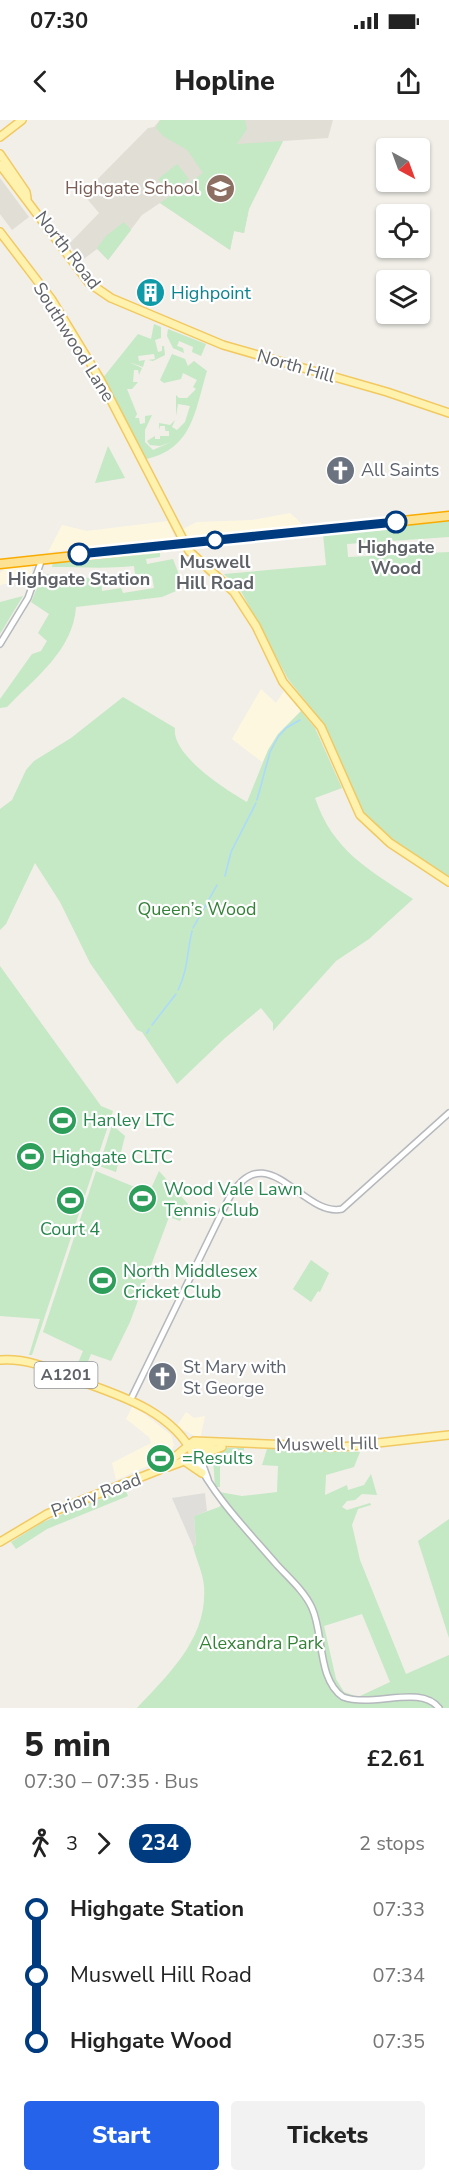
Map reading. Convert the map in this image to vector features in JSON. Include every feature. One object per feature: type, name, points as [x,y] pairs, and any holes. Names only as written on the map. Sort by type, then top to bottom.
[{"type":"highway","points":[[0,564],[449,516]]},
{"type":"main road","points":[[0,137],[22,120]]},
{"type":"main road","name":"North Road","points":[[0,154],[26,192],[27,198],[89,283],[111,298],[145,314]]},
{"type":"main road","name":"North Road","points":[[0,165],[21,195],[27,198]]},
{"type":"main road","name":"Southwood Lane","points":[[0,232],[63,317],[100,379],[184,543]]},
{"type":"main road","name":"North Hill","points":[[145,314],[223,345],[387,392],[449,413]]},
{"type":"main road","points":[[184,543],[241,601],[283,682],[321,727],[366,824],[390,843],[449,882]]},
{"type":"main road","name":"A1201","points":[[0,1360],[30,1361],[131,1399],[178,1433],[194,1448]]},
{"type":"main road","points":[[174,1459],[180,1446],[178,1433]]},
{"type":"main road","name":"Muswell Hill","points":[[159,1470],[183,1460],[194,1448],[240,1444],[342,1447],[449,1435]]},
{"type":"main road","name":"Muswell Hill","points":[[194,1448],[215,1448],[240,1444]]},
{"type":"main road","name":"Priory Road","points":[[0,1542],[47,1514],[159,1470],[194,1448]]},
{"type":"main road","points":[[183,1460],[202,1473]]},
{"type":"street","points":[[0,644],[28,598],[42,559]]},
{"type":"street","points":[[131,1399],[228,1200],[236,1185],[246,1176],[257,1173],[271,1176],[325,1207],[342,1209],[449,1113]]},
{"type":"street","points":[[194,1448],[202,1473],[310,1604],[328,1676],[338,1693],[351,1702],[367,1706],[421,1699],[432,1701],[439,1708]]},
{"type":"street","points":[[194,1448],[208,1481]]},
{"type":"shaded area","points":[[160,120],[333,120],[328,138],[283,141],[249,207],[244,233],[234,231],[230,250],[160,203],[142,215],[108,260],[97,249],[81,261],[69,244],[99,213],[83,194],[148,128],[154,127]]},
{"type":"shaded area","name":"Highgate School","points":[[0,178],[29,217],[12,230],[0,214]]},
{"type":"shaded area","points":[[290,513],[301,523],[300,527],[185,537],[181,530],[197,522],[252,520]]},
{"type":"shaded area","points":[[168,521],[175,538],[48,552],[62,525],[87,531]]},
{"type":"shaded area","points":[[32,566],[32,579],[0,585],[0,573],[4,569]]},
{"type":"shaded area","points":[[261,689],[276,703],[284,691],[301,711],[278,734],[262,762],[232,739]]},
{"type":"shaded area","points":[[133,1405],[171,1435],[174,1445],[168,1457],[116,1480],[112,1463],[151,1443],[149,1437],[126,1419]]},
{"type":"shaded area","points":[[186,1412],[194,1418],[205,1416],[200,1439],[177,1426]]},
{"type":"shaded area","points":[[205,1493],[207,1511],[194,1516],[196,1546],[193,1546],[172,1498]]},
{"type":"green space","name":"Highgate School","points":[[160,120],[245,120],[247,129],[237,144],[283,141],[249,209],[244,233],[234,231],[230,250],[160,203],[203,173],[187,150],[163,136],[156,128]]},
{"type":"green space","points":[[177,164],[189,179],[170,194],[158,179]]},
{"type":"green space","points":[[124,222],[131,230],[108,260],[97,248],[106,236]]},
{"type":"green space","points":[[154,324],[161,327],[161,338],[155,340],[158,352],[162,351],[162,346],[164,346],[165,355],[153,361],[148,360],[155,359],[154,354],[138,356],[139,361],[145,360],[143,367],[129,362],[142,368],[139,375],[138,370],[134,370],[133,382],[138,382],[132,389],[127,389],[137,414],[135,418],[139,418],[140,424],[145,423],[145,416],[152,415],[145,430],[145,442],[153,450],[171,442],[160,446],[150,445],[147,441],[155,436],[155,439],[160,439],[160,436],[169,436],[169,431],[165,431],[168,427],[165,430],[165,426],[160,426],[159,430],[159,423],[170,425],[175,420],[172,427],[177,430],[185,422],[190,406],[178,404],[176,416],[176,395],[179,398],[187,398],[196,389],[193,387],[197,380],[183,373],[181,379],[164,383],[160,380],[172,354],[185,359],[188,366],[194,361],[207,371],[195,413],[183,437],[174,447],[146,459],[102,379],[138,334],[151,339]]},
{"type":"green space","points":[[168,329],[206,344],[201,356],[192,352],[193,347],[179,341],[177,346],[183,348],[184,353],[173,348],[167,336]]},
{"type":"green space","points":[[108,446],[125,478],[95,483]]},
{"type":"green space","name":"Highgate Wood","points":[[449,521],[449,537],[347,544],[348,557],[449,552],[449,877],[376,830],[362,814],[323,723],[288,679],[242,593],[224,574],[326,565],[323,534]]},
{"type":"green space","points":[[160,550],[160,557],[146,559],[147,564],[173,559],[181,580],[193,579],[193,584],[181,584],[176,591],[162,597],[76,607],[68,637],[51,662],[7,707],[0,708],[0,699],[32,654],[41,651],[47,641],[38,633],[49,614],[31,602],[43,574],[101,579],[102,591],[121,588],[123,593],[154,588],[152,576],[139,577],[139,574],[135,574],[134,566],[52,567],[53,562]]},
{"type":"green space","points":[[23,596],[0,634],[0,602]]},
{"type":"green space","name":"Queen’s Wood","points":[[123,697],[175,728],[176,738],[190,760],[226,789],[247,802],[268,750],[278,734],[301,711],[315,728],[342,788],[315,798],[332,832],[342,845],[367,868],[413,899],[369,939],[336,961],[273,1031],[273,1023],[261,1008],[225,1038],[177,1084],[142,1032],[137,1030],[90,963],[60,902],[35,863],[6,924],[0,930],[0,809],[12,800],[26,770],[34,761],[71,738]]},
{"type":"green space","points":[[0,966],[101,1106],[113,1111],[32,1355],[29,1355],[40,1319],[0,1316]]},
{"type":"green space","points":[[112,1125],[125,1136],[116,1172],[99,1166]]},
{"type":"green space","name":"North Middlesex Cricket Club","points":[[96,1171],[149,1193],[159,1171],[188,1204],[180,1221],[169,1217],[130,1322],[111,1361],[91,1354],[83,1374],[75,1370],[83,1351],[43,1332]]},
{"type":"green space","points":[[311,1260],[329,1273],[320,1292],[318,1291],[311,1302],[293,1289]]},
{"type":"green space","points":[[226,1448],[244,1448],[243,1464],[220,1463],[220,1487],[215,1487],[213,1458]]},
{"type":"green space","name":"Alexandra Park","points":[[267,1449],[360,1452],[354,1467],[326,1475],[325,1495],[347,1485],[348,1490],[364,1485],[371,1474],[377,1495],[362,1494],[355,1500],[347,1501],[342,1507],[347,1510],[370,1503],[371,1505],[358,1509],[352,1525],[360,1560],[406,1674],[449,1655],[449,1708],[137,1708],[184,1654],[200,1622],[204,1605],[204,1586],[193,1546],[196,1546],[194,1516],[219,1507],[226,1501],[219,1492],[242,1496],[277,1492],[278,1466],[262,1465]],"holes":[[[362,1614],[390,1682],[358,1697],[344,1692],[336,1679],[324,1626]]]},
{"type":"green space","points":[[125,1489],[128,1496],[47,1529],[16,1549],[11,1542],[43,1522]]},
{"type":"green space","points":[[449,1519],[449,1638],[418,1541]]},
{"type":"waterway","points":[[257,800],[270,752],[278,737],[286,728],[300,720]]},
{"type":"waterway","points":[[225,876],[231,852],[256,803]]},
{"type":"waterway","points":[[193,928],[217,885]]},
{"type":"waterway","points":[[178,990],[186,968],[192,931]]},
{"type":"waterway","points":[[152,1025],[176,994]]},
{"type":"waterway","points":[[147,1033],[149,1029]]},
{"type":"bus line","name":"234","points":[[79,554],[396,522]]},
{"type":"place","name":"Highgate School","points":[[220,188]]},
{"type":"place","name":"Highpoint","points":[[150,293]]},
{"type":"place","name":"All Saints","points":[[340,470]]},
{"type":"place","name":"Highgate Wood","points":[[396,522]]},
{"type":"place","name":"Muswell Hill Road","points":[[215,540]]},
{"type":"place","name":"Highgate Station","points":[[79,554]]},
{"type":"place","name":"Hanley LTC","points":[[62,1120]]},
{"type":"place","name":"Highgate CLTC","points":[[31,1157]]},
{"type":"place","name":"Wood Vale Lawn Tennis Club","points":[[143,1199]]},
{"type":"place","name":"Court 4","points":[[70,1200]]},
{"type":"place","name":"North Middlesex Cricket Club","points":[[102,1281]]},
{"type":"place","name":"St Mary with St George","points":[[162,1377]]},
{"type":"place","name":"=Results","points":[[161,1458]]}]
